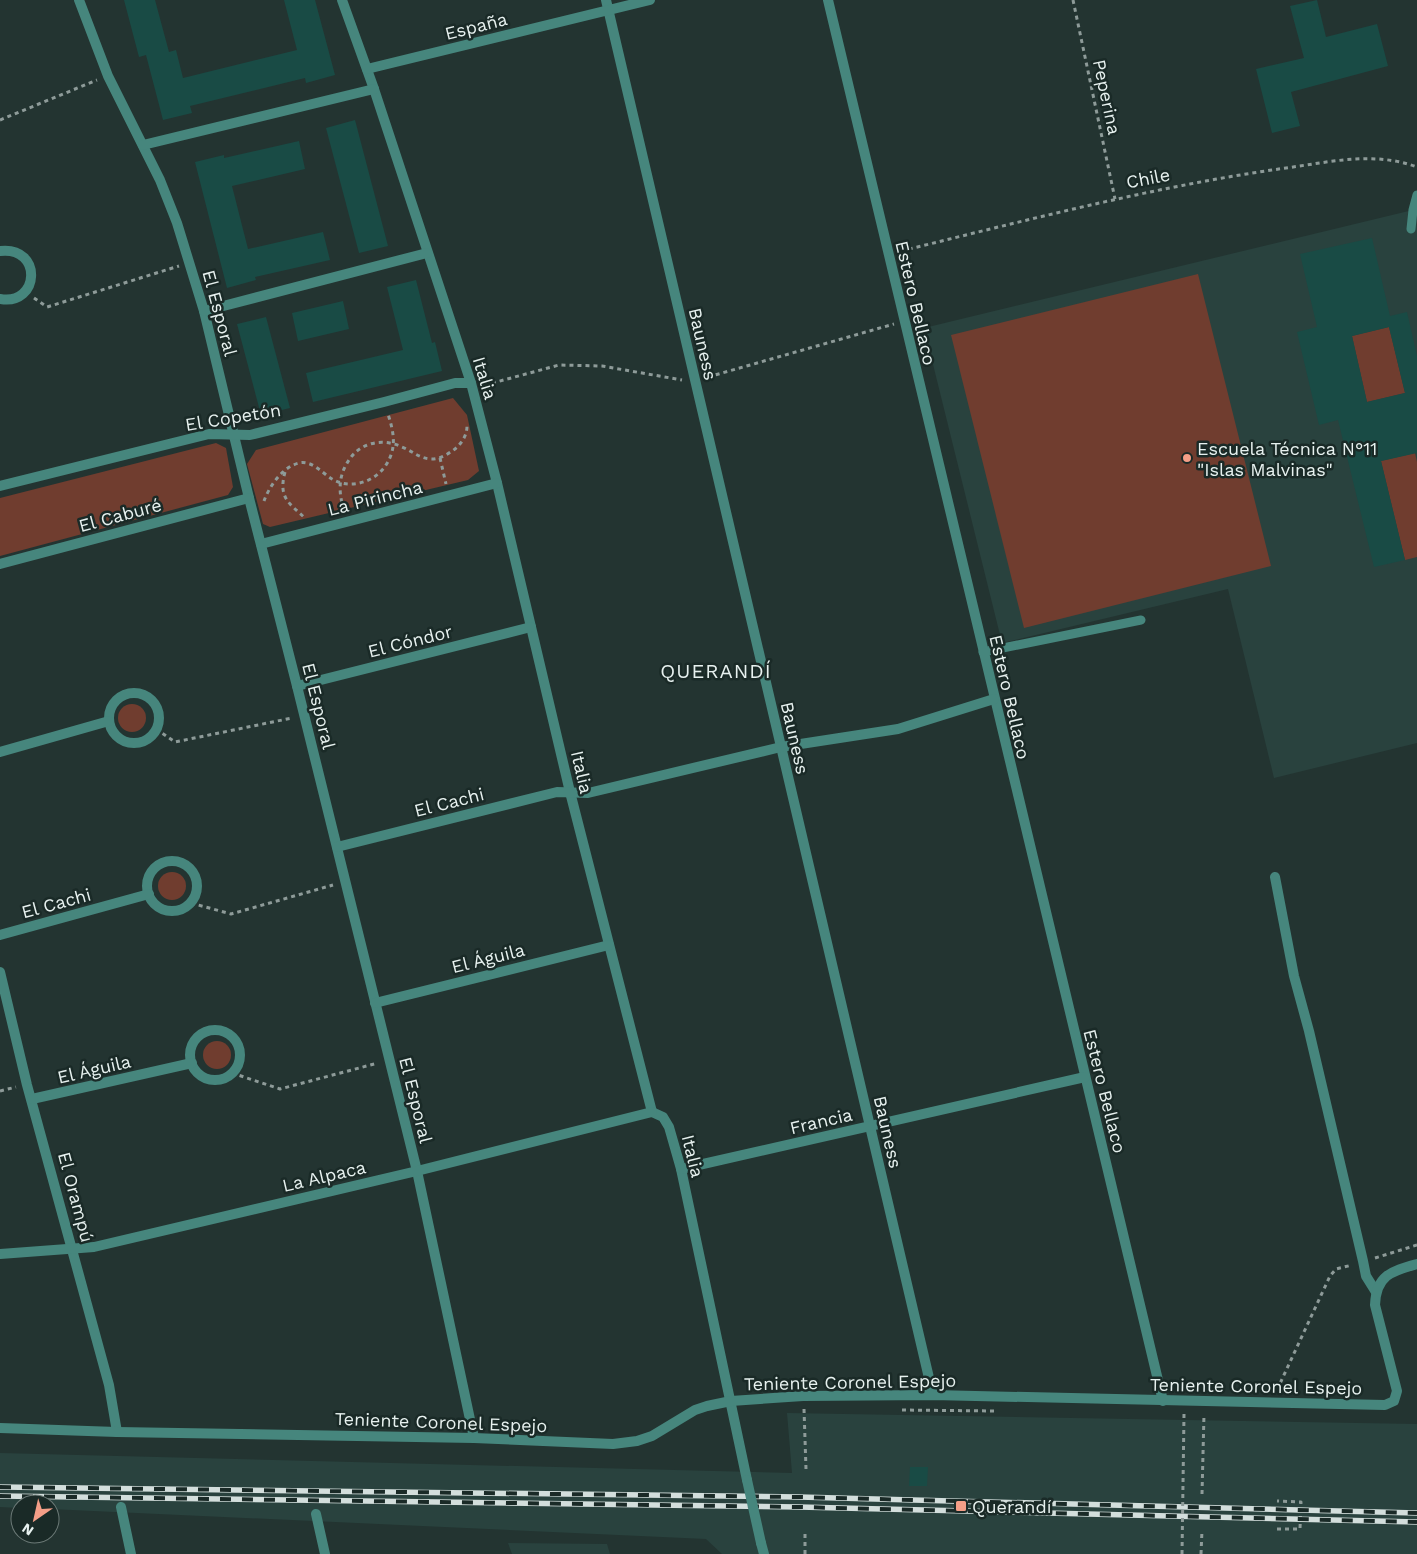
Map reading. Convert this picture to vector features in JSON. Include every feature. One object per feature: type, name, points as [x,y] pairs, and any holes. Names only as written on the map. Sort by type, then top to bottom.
[{"type":"street","name":"El Esporal","points":[[80,0],[108,76],[160,180],[177,223],[204,311],[417,1171],[474,1438]]},
{"type":"street","name":"Italia","points":[[342,0],[374,89],[471,383],[497,484],[570,792],[652,1112],[663,1117],[669,1127],[681,1169],[764,1554]]},
{"type":"street","name":"Bauness","points":[[606,0],[934,1395]]},
{"type":"street","name":"España","points":[[367,69],[650,0]]},
{"type":"street","name":"Estero Bellaco","points":[[828,0],[1163,1401]]},
{"type":"street","points":[[143,145],[374,89]]},
{"type":"street","points":[[0,251],[16,252],[23,256],[28,262],[32,278],[25,292],[18,298],[10,300],[0,299]]},
{"type":"street","points":[[204,311],[427,253]]},
{"type":"street","name":"El Copetón","points":[[0,486],[210,434],[234,433],[250,435],[455,383],[471,383]]},
{"type":"street","name":"La Pirincha","points":[[261,544],[497,484]]},
{"type":"street","name":"El Caburé","points":[[0,564],[249,498]]},
{"type":"street","name":"El Cóndor","points":[[297,686],[531,627]]},
{"type":"street","points":[[133,693],[142,695],[149,699],[158,712],[156,729],[152,736],[138,743],[122,741],[111,729],[109,713],[112,705],[125,695],[133,693]]},
{"type":"street","name":"El Cachi","points":[[337,847],[556,792],[588,793],[781,747],[898,729],[994,699]]},
{"type":"street","points":[[0,752],[109,721]]},
{"type":"street","points":[[165,862],[181,862],[194,873],[197,880],[196,896],[191,903],[176,911],[160,908],[153,902],[149,894],[148,878],[152,871],[165,862]]},
{"type":"street","points":[[1275,877],[1294,976],[1309,1031],[1366,1276],[1376,1292]]},
{"type":"street","name":"El Cachi","points":[[0,935],[149,894]]},
{"type":"street","name":"El Águila","points":[[375,1003],[609,945]]},
{"type":"street","name":"El Orampú","points":[[0,972],[27,1085],[109,1385],[117,1432]]},
{"type":"street","points":[[209,1031],[225,1032],[237,1043],[240,1059],[232,1073],[226,1078],[218,1080],[202,1076],[192,1063],[190,1055],[195,1040],[201,1034],[209,1031]]},
{"type":"street","name":"El Águila","points":[[32,1099],[192,1063]]},
{"type":"street","name":"Francia","points":[[681,1169],[1085,1077]]},
{"type":"street","name":"La Alpaca","points":[[0,1254],[94,1247],[417,1171],[652,1112]]},
{"type":"street","points":[[1376,1292],[1382,1280],[1393,1271],[1417,1264]]},
{"type":"street","name":"Teniente Coronel Espejo","points":[[0,1428],[117,1432],[474,1438],[613,1444],[637,1441],[652,1436],[695,1410],[731,1401],[803,1396],[934,1395],[1385,1405],[1391,1404],[1394,1401],[1398,1391],[1375,1305],[1376,1292]]},
{"type":"street","points":[[121,1507],[131,1554]]},
{"type":"street","points":[[316,1514],[325,1554]]},
{"type":"lane","points":[[1411,229],[1417,195]]},
{"type":"lane","points":[[983,652],[1141,620]]},
{"type":"path","name":"Peperina","points":[[1073,0],[1115,199]]},
{"type":"path","points":[[0,120],[108,76]]},
{"type":"path","name":"Chile","points":[[888,254],[1115,199],[1240,174],[1354,159],[1383,158],[1417,167]]},
{"type":"path","points":[[25,292],[47,307],[190,263]]},
{"type":"path","points":[[263,504],[267,492],[285,471],[299,463],[308,464],[340,482],[356,484],[366,482],[382,471],[392,454],[394,444],[394,434],[384,402]]},
{"type":"path","points":[[348,521],[342,504],[340,482],[346,464],[358,450],[374,442],[385,442],[394,444],[422,458],[432,460],[440,458],[451,452],[464,438],[468,420]]},
{"type":"path","points":[[440,458],[449,496]]},
{"type":"path","points":[[285,471],[283,479],[285,499],[316,530]]},
{"type":"path","points":[[156,729],[175,742],[304,716]]},
{"type":"path","points":[[191,903],[231,914],[345,881]]},
{"type":"path","points":[[232,1073],[280,1090],[389,1060]]},
{"type":"path","points":[[1271,1403],[1330,1276],[1336,1270],[1417,1245]]},
{"type":"path","points":[[795,1410],[804,1409],[806,1469]]},
{"type":"path","points":[[1182,1554],[1184,1414]]},
{"type":"path","points":[[1202,1494],[1204,1414]]},
{"type":"path","points":[[1277,1501],[1301,1502],[1300,1529],[1277,1529]]},
{"type":"path","points":[[1201,1554],[1202,1530]]},
{"type":"path","points":[[805,1531],[805,1554]]},
{"type":"shaded area","name":"Escuela Técnica N°11 \"Islas Malvinas\"","points":[[1417,209],[1417,743],[1274,778],[1228,589],[1002,643],[924,328]]},
{"type":"shaded area","points":[[1198,274],[1271,566],[1024,628],[951,335]]},
{"type":"shaded area","points":[[1389,327],[1405,393],[1367,402],[1352,336]]},
{"type":"shaded area","points":[[453,398],[467,415],[479,471],[468,480],[270,527],[263,524],[247,464],[256,450]]},
{"type":"shaded area","points":[[216,443],[226,448],[233,487],[228,495],[0,556],[0,498]]},
{"type":"shaded area","points":[[1415,453],[1417,462],[1417,557],[1405,560],[1381,461]]},
{"type":"shaded area","points":[[132,704],[142,708],[146,718],[142,728],[132,732],[122,728],[118,718],[122,708]]},
{"type":"shaded area","points":[[172,872],[182,876],[186,886],[182,896],[172,900],[162,896],[158,886],[162,876]]},
{"type":"shaded area","points":[[217,1041],[227,1045],[231,1055],[227,1065],[217,1069],[207,1065],[203,1055],[207,1045]]},
{"type":"shaded area","points":[[787,1413],[1417,1424],[1417,1554],[722,1554],[706,1539],[60,1509],[60,1494],[10,1494],[10,1508],[0,1507],[0,1453],[792,1473]]},
{"type":"shaded area","points":[[508,1543],[607,1544],[610,1554],[512,1554]]},
{"type":"building","points":[[124,0],[155,0],[169,52],[176,50],[183,78],[297,50],[284,0],[315,0],[335,75],[306,83],[305,78],[190,106],[192,113],[163,120],[146,55],[139,57]]},
{"type":"building","points":[[1317,0],[1326,37],[1377,24],[1388,66],[1291,92],[1300,126],[1272,133],[1256,69],[1304,58],[1290,6]]},
{"type":"building","points":[[355,120],[388,246],[359,253],[326,128]]},
{"type":"building","points":[[299,141],[305,169],[232,186],[248,249],[323,232],[330,260],[255,277],[256,280],[227,288],[195,162],[224,155],[224,158]]},
{"type":"building","points":[[1372,238],[1390,316],[1407,312],[1417,356],[1417,453],[1381,461],[1405,560],[1374,567],[1338,420],[1319,425],[1297,332],[1317,327],[1300,254]],"holes":[[[1389,327],[1405,393],[1367,402],[1352,336]]]},
{"type":"building","points":[[416,280],[432,343],[435,342],[442,371],[313,402],[306,373],[403,350],[387,287]]},
{"type":"building","points":[[343,301],[349,329],[298,341],[292,313]]},
{"type":"building","points":[[266,317],[290,408],[261,415],[237,324]]},
{"type":"building","points":[[910,1467],[928,1467],[927,1486],[909,1486]]},
{"type":"railway","points":[[0,1487],[799,1497],[1417,1513]]},
{"type":"railway","points":[[0,1496],[799,1507],[1417,1522]]},
{"type":"place","name":"Escuela Técnica N°11 \"Islas Malvinas\"","points":[[1187,458]]},
{"type":"place","name":"Querandí","points":[[961,1506]]},
{"type":"district","name":"QUERANDÍ","points":[[716,671]]}]
